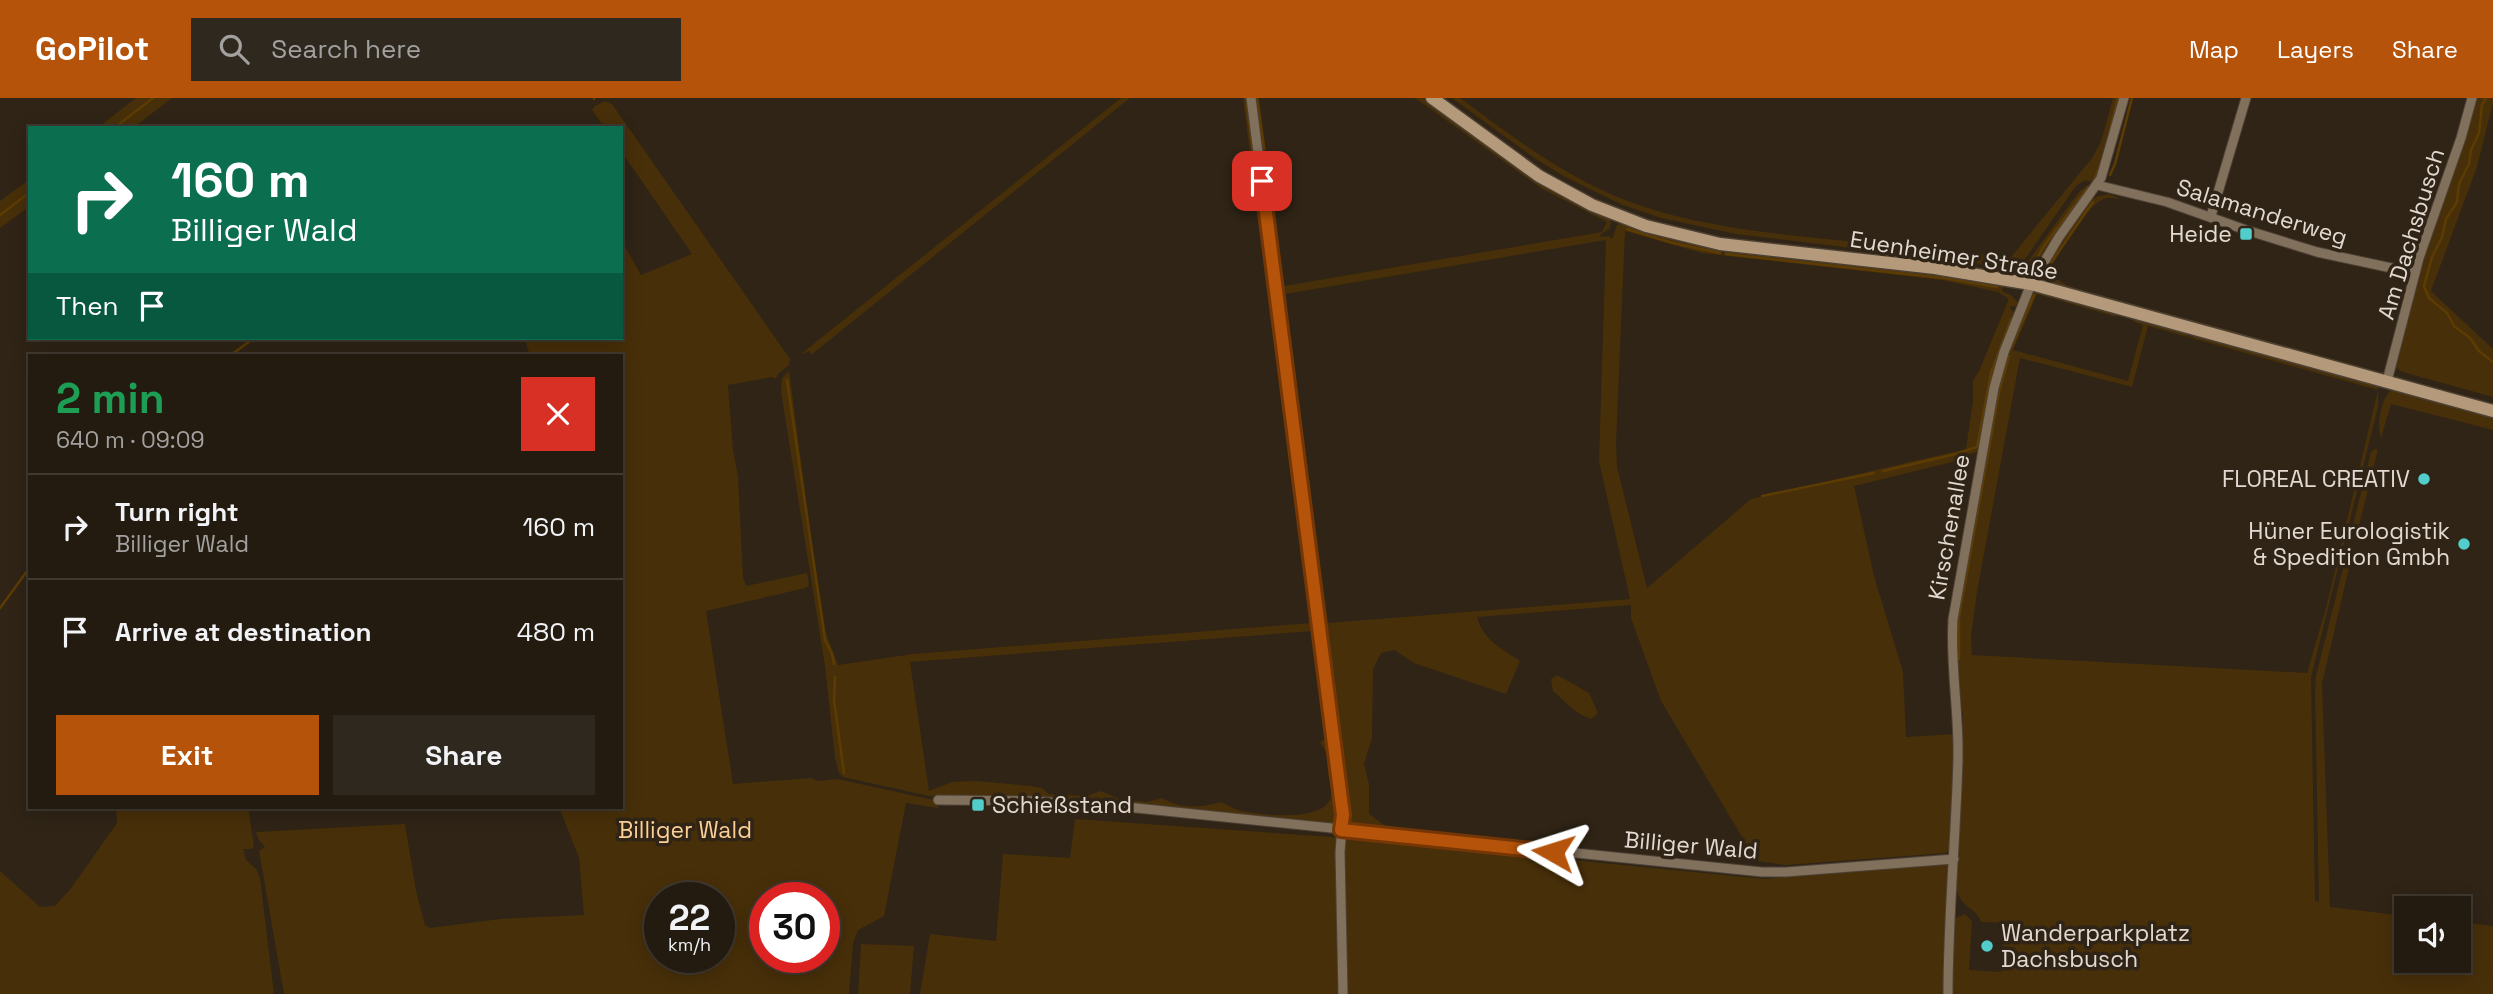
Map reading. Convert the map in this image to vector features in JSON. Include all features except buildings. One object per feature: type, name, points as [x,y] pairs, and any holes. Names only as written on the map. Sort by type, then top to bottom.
[{"type":"main road","name":"Euenheimer Straße","points":[[1432,98],[1539,176],[1586,202],[1646,226],[1720,244],[1935,268],[2031,284],[2493,411]]},
{"type":"street","points":[[1251,98],[1343,815],[1343,994]]},
{"type":"street","name":"Kirschenallee","points":[[1948,994],[1958,727],[1952,648],[1953,619],[1996,376],[2031,284],[2059,237],[2097,185],[2108,161],[2124,98]]},
{"type":"street","points":[[2211,216],[2246,98]]},
{"type":"street","name":"Am Dachsbusch","points":[[2387,382],[2415,273],[2472,98]]},
{"type":"street","name":"Salamanderweg","points":[[2097,185],[2167,202],[2317,251],[2415,273]]},
{"type":"street","name":"Billiger Wald","points":[[938,800],[1034,801],[1123,807],[1762,872],[1955,859]]},
{"type":"green space","points":[[136,98],[172,98],[136,126],[100,126]]},
{"type":"green space","points":[[1121,98],[1130,98],[811,355],[810,351],[801,354]]},
{"type":"green space","points":[[1243,98],[1248,98],[1339,807],[1338,821],[1333,825],[1047,798],[929,796],[843,777],[839,773],[835,758],[825,666],[781,392],[782,378],[789,371],[826,633],[838,665],[913,654],[1311,623]],"holes":[[[1313,631],[1324,739],[1320,743],[1327,755],[1332,795],[1327,804],[1318,810],[1292,815],[1251,813],[1221,802],[1191,806],[1162,798],[1147,802],[1119,799],[1101,791],[1086,796],[1049,794],[1042,788],[1031,786],[976,781],[952,782],[929,791],[910,662]]]},
{"type":"green space","points":[[1254,98],[1259,98],[1284,286],[1602,232],[1607,222],[1542,189],[1415,98],[1423,98],[1537,179],[1611,219],[1610,228],[1600,235],[1601,237],[1609,236],[1612,239],[1617,225],[1622,223],[1667,238],[1718,249],[1722,254],[1728,250],[1945,275],[2003,286],[2002,291],[2012,296],[2019,304],[2010,308],[2016,314],[1992,377],[1978,452],[1961,456],[1962,459],[1969,458],[1854,486],[1874,576],[1903,672],[1906,737],[1956,734],[1950,849],[1946,853],[1785,865],[1744,859],[1748,847],[1661,701],[1631,618],[1631,605],[1477,617],[1488,638],[1520,661],[1506,694],[1414,663],[1394,650],[1381,653],[1373,669],[1372,738],[1364,764],[1369,784],[1369,814],[1384,825],[1349,825],[1326,632],[1323,631]],"holes":[[[1625,231],[1702,253],[1942,280],[1998,292],[2008,298],[1973,381],[1966,449],[1751,499],[1647,588],[1617,467]],[[1606,240],[1599,461],[1630,599],[1328,623],[1285,294]]]},
{"type":"green space","points":[[1452,98],[1460,98],[1572,175],[1613,195],[1667,214],[1779,234],[2011,257],[2092,158],[2101,142],[2113,98],[2121,98],[2105,161],[2095,183],[2085,180],[2076,186],[2023,262],[2015,268],[1736,234],[1661,218],[1623,205],[1565,177]]},
{"type":"green space","points":[[2475,98],[2493,98],[2493,103],[2477,167],[2431,291],[2493,349],[2493,397],[2403,372],[2394,367],[2421,263]]},
{"type":"green space","name":"Billiger Wald","points":[[605,101],[612,104],[790,359],[789,365],[776,379],[772,377],[728,385],[733,450],[738,476],[743,577],[746,586],[807,573],[809,585],[806,588],[706,611],[733,784],[811,778],[818,781],[838,779],[938,801],[938,808],[906,803],[884,916],[858,930],[853,944],[849,994],[284,994],[259,851],[265,847],[256,832],[405,824],[416,891],[425,925],[430,928],[500,919],[584,915],[579,858],[560,809],[623,809],[623,354],[530,354],[525,340],[623,340],[623,243],[641,275],[692,254],[623,154],[623,126],[604,126],[592,110]]},
{"type":"green space","points":[[28,180],[28,207],[0,228],[0,201]]},
{"type":"green space","points":[[2091,185],[2030,277],[2012,274],[2023,268],[2078,193]]},
{"type":"green space","points":[[2109,194],[2121,199],[2105,198],[2094,206],[2071,234],[2048,274],[2068,286],[2384,373],[2050,284],[2044,272],[2045,265],[2088,202]]},
{"type":"green space","points":[[2037,292],[2115,313],[2116,317],[2037,294],[2013,350],[2128,381],[2143,325],[2132,321],[2135,318],[2187,332],[2188,336],[2198,335],[2378,386],[2378,390],[2378,407],[2311,677],[2315,901],[2319,902],[2316,676],[2348,548],[2354,546],[2322,684],[2330,907],[2394,915],[2394,973],[2471,973],[2471,923],[2493,926],[2493,994],[1951,994],[1955,918],[1965,914],[1972,921],[1969,970],[2001,972],[2004,923],[1981,922],[1961,900],[1956,888],[1963,717],[1955,650],[1956,620],[2001,369],[2031,294]],"holes":[[[2148,326],[2378,390],[2326,608],[2307,673],[1972,655],[1971,637],[1977,592],[2020,358],[2132,387]]]},
{"type":"green space","points":[[2392,389],[2493,416],[2493,430],[2391,404],[2381,438],[2381,412]]},
{"type":"green space","points":[[2378,449],[2356,538],[2352,529],[2371,452]]},
{"type":"green space","points":[[1557,675],[1589,693],[1598,713],[1591,719],[1585,717],[1553,691],[1551,679]]},
{"type":"green space","points":[[116,809],[248,809],[254,846],[252,849],[243,849],[246,860],[256,869],[260,878],[274,994],[0,994],[0,871],[40,907],[55,906],[72,887],[117,823]]},
{"type":"green space","points":[[1075,819],[1361,839],[1764,879],[1948,862],[1945,994],[920,994],[930,934],[996,941],[1003,854],[1070,858]]},
{"type":"green space","points":[[861,944],[914,946],[910,994],[858,994]]},
{"type":"waterway","points":[[117,126],[153,98]]},
{"type":"waterway","points":[[1246,98],[1312,620]]},
{"type":"waterway","points":[[1257,98],[1264,149]]},
{"type":"waterway","points":[[2109,134],[2118,98]]},
{"type":"waterway","points":[[2110,175],[2132,98]]},
{"type":"waterway","points":[[2486,98],[2482,105],[2479,133],[2459,184],[2457,202],[2446,219],[2424,286],[2429,298],[2447,313],[2454,326],[2493,362]]},
{"type":"waterway","points":[[1265,154],[1281,286]]},
{"type":"waterway","points":[[2094,180],[2101,164]]},
{"type":"waterway","points":[[2028,274],[2044,246],[2088,187]]},
{"type":"waterway","points":[[0,215],[28,194]]},
{"type":"waterway","points":[[2046,270],[2093,202]]},
{"type":"waterway","points":[[1627,229],[1720,253]]},
{"type":"waterway","points":[[1726,254],[1943,278],[1997,287]]},
{"type":"waterway","points":[[1282,295],[1324,624]]},
{"type":"waterway","points":[[2011,348],[2034,295]]},
{"type":"waterway","points":[[1883,471],[1977,447],[1991,373],[2011,319]]},
{"type":"waterway","points":[[232,354],[251,340]]},
{"type":"waterway","points":[[1959,659],[1959,616],[1999,392],[2009,356]]},
{"type":"waterway","points":[[787,380],[825,640],[834,664]]},
{"type":"waterway","points":[[1762,496],[1874,473]]},
{"type":"waterway","points":[[0,608],[28,570]]},
{"type":"waterway","points":[[835,677],[834,700],[844,773]]},
{"type":"place","name":"Heide","points":[[2246,234]]},
{"type":"place","name":"FLOREAL CREATIV","points":[[2424,479]]},
{"type":"place","name":"Hüner Eurologistik & Spedition Gmbh","points":[[2464,544]]},
{"type":"place","name":"Schießstand","points":[[978,805]]},
{"type":"place","name":"Wanderparkplatz Dachsbusch","points":[[1987,946]]},
{"type":"route","points":[[1262,181],[1343,815],[1341,830],[1553,852]]}]
